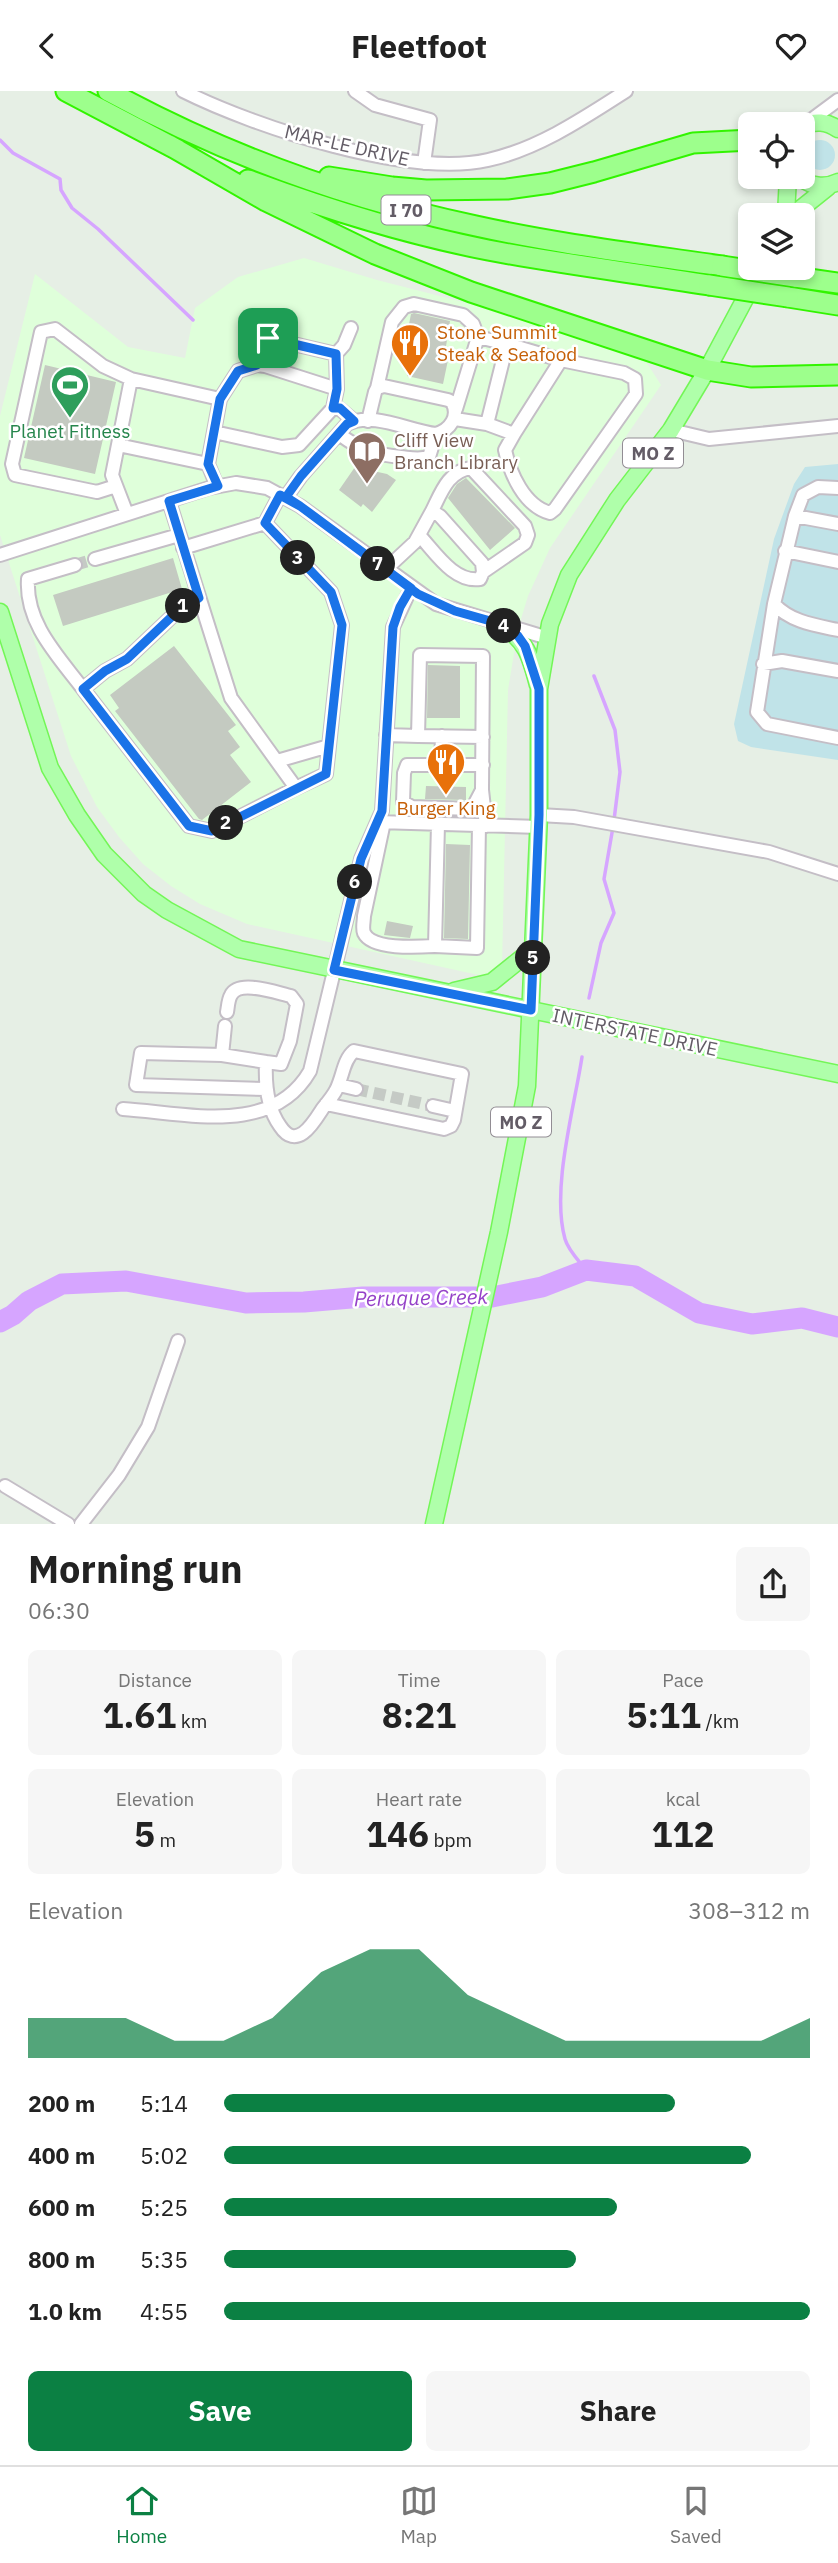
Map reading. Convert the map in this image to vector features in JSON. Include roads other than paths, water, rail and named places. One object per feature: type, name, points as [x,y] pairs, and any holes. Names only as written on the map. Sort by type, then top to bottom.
[{"type":"highway","name":"I 70","points":[[66,91],[169,145],[285,194],[407,231],[488,250],[838,305]]},
{"type":"highway","name":"I 70","points":[[108,91],[197,136],[275,168],[354,195],[476,226],[838,283]]},
{"type":"highway","points":[[275,168],[392,187],[467,191],[507,189],[583,175],[693,143],[738,141]]},
{"type":"highway","points":[[169,145],[266,201],[408,268],[471,292],[707,370],[751,377],[838,375]]},
{"type":"main road","points":[[815,124],[825,123],[838,129]]},
{"type":"main road","points":[[815,184],[833,185]]},
{"type":"main road","points":[[809,203],[833,185]]},
{"type":"main road","name":"MO Z","points":[[434,1524],[499,1232],[527,1086],[539,821],[539,689],[558,599],[569,575],[617,500],[671,430],[756,280]]},
{"type":"main road","name":"INTERSTATE DRIVE","points":[[0,612],[50,768],[77,815],[104,854],[144,894],[167,910],[239,949],[838,1073]]},
{"type":"main road","points":[[501,624],[518,636],[525,646],[539,689]]},
{"type":"main road","points":[[444,993],[492,982],[533,949]]},
{"type":"street","name":"MAR-LE DRIVE","points":[[183,91],[263,125],[360,152],[424,163],[465,164],[509,154],[555,134],[626,91]]},
{"type":"street","points":[[355,91],[375,105],[430,120],[424,163]]},
{"type":"street","points":[[815,117],[838,100]]},
{"type":"street","points":[[183,548],[265,523],[283,496],[354,421],[368,421],[436,434],[443,432],[454,417],[478,337],[473,324],[463,315],[414,304],[404,307],[392,322],[368,421]]},
{"type":"street","points":[[214,432],[282,447],[299,445],[333,408],[337,389],[336,354],[344,345],[351,328]]},
{"type":"street","points":[[116,486],[97,492],[15,475],[12,464],[41,332],[54,329],[103,366],[131,379],[220,399]]},
{"type":"street","points":[[478,337],[561,361],[624,373],[635,379],[636,394],[550,513],[540,510],[522,491],[508,466],[505,450],[561,361]]},
{"type":"street","points":[[257,365],[260,350],[268,338],[336,354]]},
{"type":"street","points":[[487,424],[507,344]]},
{"type":"street","points":[[218,486],[208,464],[220,399],[238,371],[257,365],[337,389]]},
{"type":"street","points":[[127,514],[112,475],[131,379]]},
{"type":"street","points":[[377,388],[384,386],[448,400],[453,402],[454,417]]},
{"type":"street","points":[[333,408],[340,408],[354,421]]},
{"type":"street","points":[[454,417],[487,424],[514,434]]},
{"type":"street","points":[[671,430],[709,439],[838,426]]},
{"type":"street","points":[[339,434],[358,449],[376,455],[421,459],[429,457],[436,434]]},
{"type":"street","points":[[118,445],[208,464]]},
{"type":"street","points":[[386,569],[419,535],[449,479],[462,469],[471,468],[526,529],[528,535],[525,543],[483,572]]},
{"type":"street","points":[[0,555],[218,486],[251,484],[283,496],[436,604],[548,638]]},
{"type":"street","points":[[838,488],[818,487],[803,495],[795,516],[785,551],[762,664],[757,712],[767,724],[838,738]]},
{"type":"street","points":[[169,501],[231,698],[296,787]]},
{"type":"street","points":[[419,535],[463,578],[480,579],[483,572],[482,563],[440,516],[432,511]]},
{"type":"street","points":[[795,516],[838,524]]},
{"type":"street","points":[[75,565],[28,579],[27,594],[37,626],[189,826],[212,831],[326,774],[342,625],[331,592],[265,523]]},
{"type":"street","points":[[95,559],[179,535]]},
{"type":"street","points":[[785,551],[838,562]]},
{"type":"street","points":[[411,588],[393,627],[381,822],[363,931],[370,940],[381,943],[408,947],[477,948],[483,826],[483,656],[420,655],[418,736]]},
{"type":"street","points":[[83,689],[105,671],[127,659],[183,606],[199,598]]},
{"type":"street","points":[[774,604],[785,615],[806,624],[838,631]]},
{"type":"street","points":[[762,664],[782,661],[838,671]]},
{"type":"street","points":[[386,735],[483,737]]},
{"type":"street","points":[[442,736],[442,765]]},
{"type":"street","points":[[277,761],[329,746]]},
{"type":"street","points":[[482,765],[407,765],[404,773],[403,802],[412,807],[471,809],[482,790]]},
{"type":"street","points":[[381,822],[483,826],[574,817],[769,852],[838,874]]},
{"type":"street","points":[[227,1012],[230,996],[235,990],[245,986],[291,996],[297,1004],[297,1013],[281,1064],[222,1055],[141,1053],[136,1085],[128,1109],[251,1115],[272,1107],[295,1091],[310,1071],[361,859],[381,822]]},
{"type":"street","points":[[435,946],[438,824]]},
{"type":"street","points":[[222,1055],[225,1026]]},
{"type":"street","points":[[266,1062],[266,1089],[272,1107],[280,1126],[296,1136],[303,1134],[339,1085],[346,1060],[354,1051],[462,1074],[456,1111],[451,1126],[444,1129],[326,1104]]},
{"type":"street","points":[[136,1085],[266,1089]]},
{"type":"street","points":[[339,1085],[356,1089]]},
{"type":"street","points":[[433,1105],[456,1111]]},
{"type":"street","points":[[81,1524],[119,1475],[148,1427],[178,1341]]},
{"type":"street","points":[[5,1486],[68,1524]]},
{"type":"waterway","points":[[0,140],[13,153],[60,179],[61,190],[72,208],[98,229],[193,320]]},
{"type":"waterway","points":[[594,676],[615,730],[620,772],[614,820]]},
{"type":"waterway","points":[[589,998],[601,943],[614,913],[604,879],[613,827]]},
{"type":"waterway","points":[[582,1057],[565,1149],[561,1219],[565,1239],[586,1270]]},
{"type":"waterway","name":"Peruque Creek","points":[[0,1322],[29,1301],[62,1284],[126,1281],[246,1303],[363,1297],[492,1297],[542,1287],[586,1270],[635,1276],[699,1313],[752,1324],[802,1318],[838,1327]]},
{"type":"tunnel","points":[[75,565],[95,559]]},
{"type":"tunnel","points":[[356,1089],[433,1106]]},
{"type":"place","name":"Stone Summit Steak & Seafood","points":[[410,377]]},
{"type":"place","name":"Planet Fitness","points":[[70,419]]},
{"type":"place","name":"Cliff View Branch Library","points":[[367,485]]},
{"type":"place","name":"Burger King","points":[[446,796]]}]
